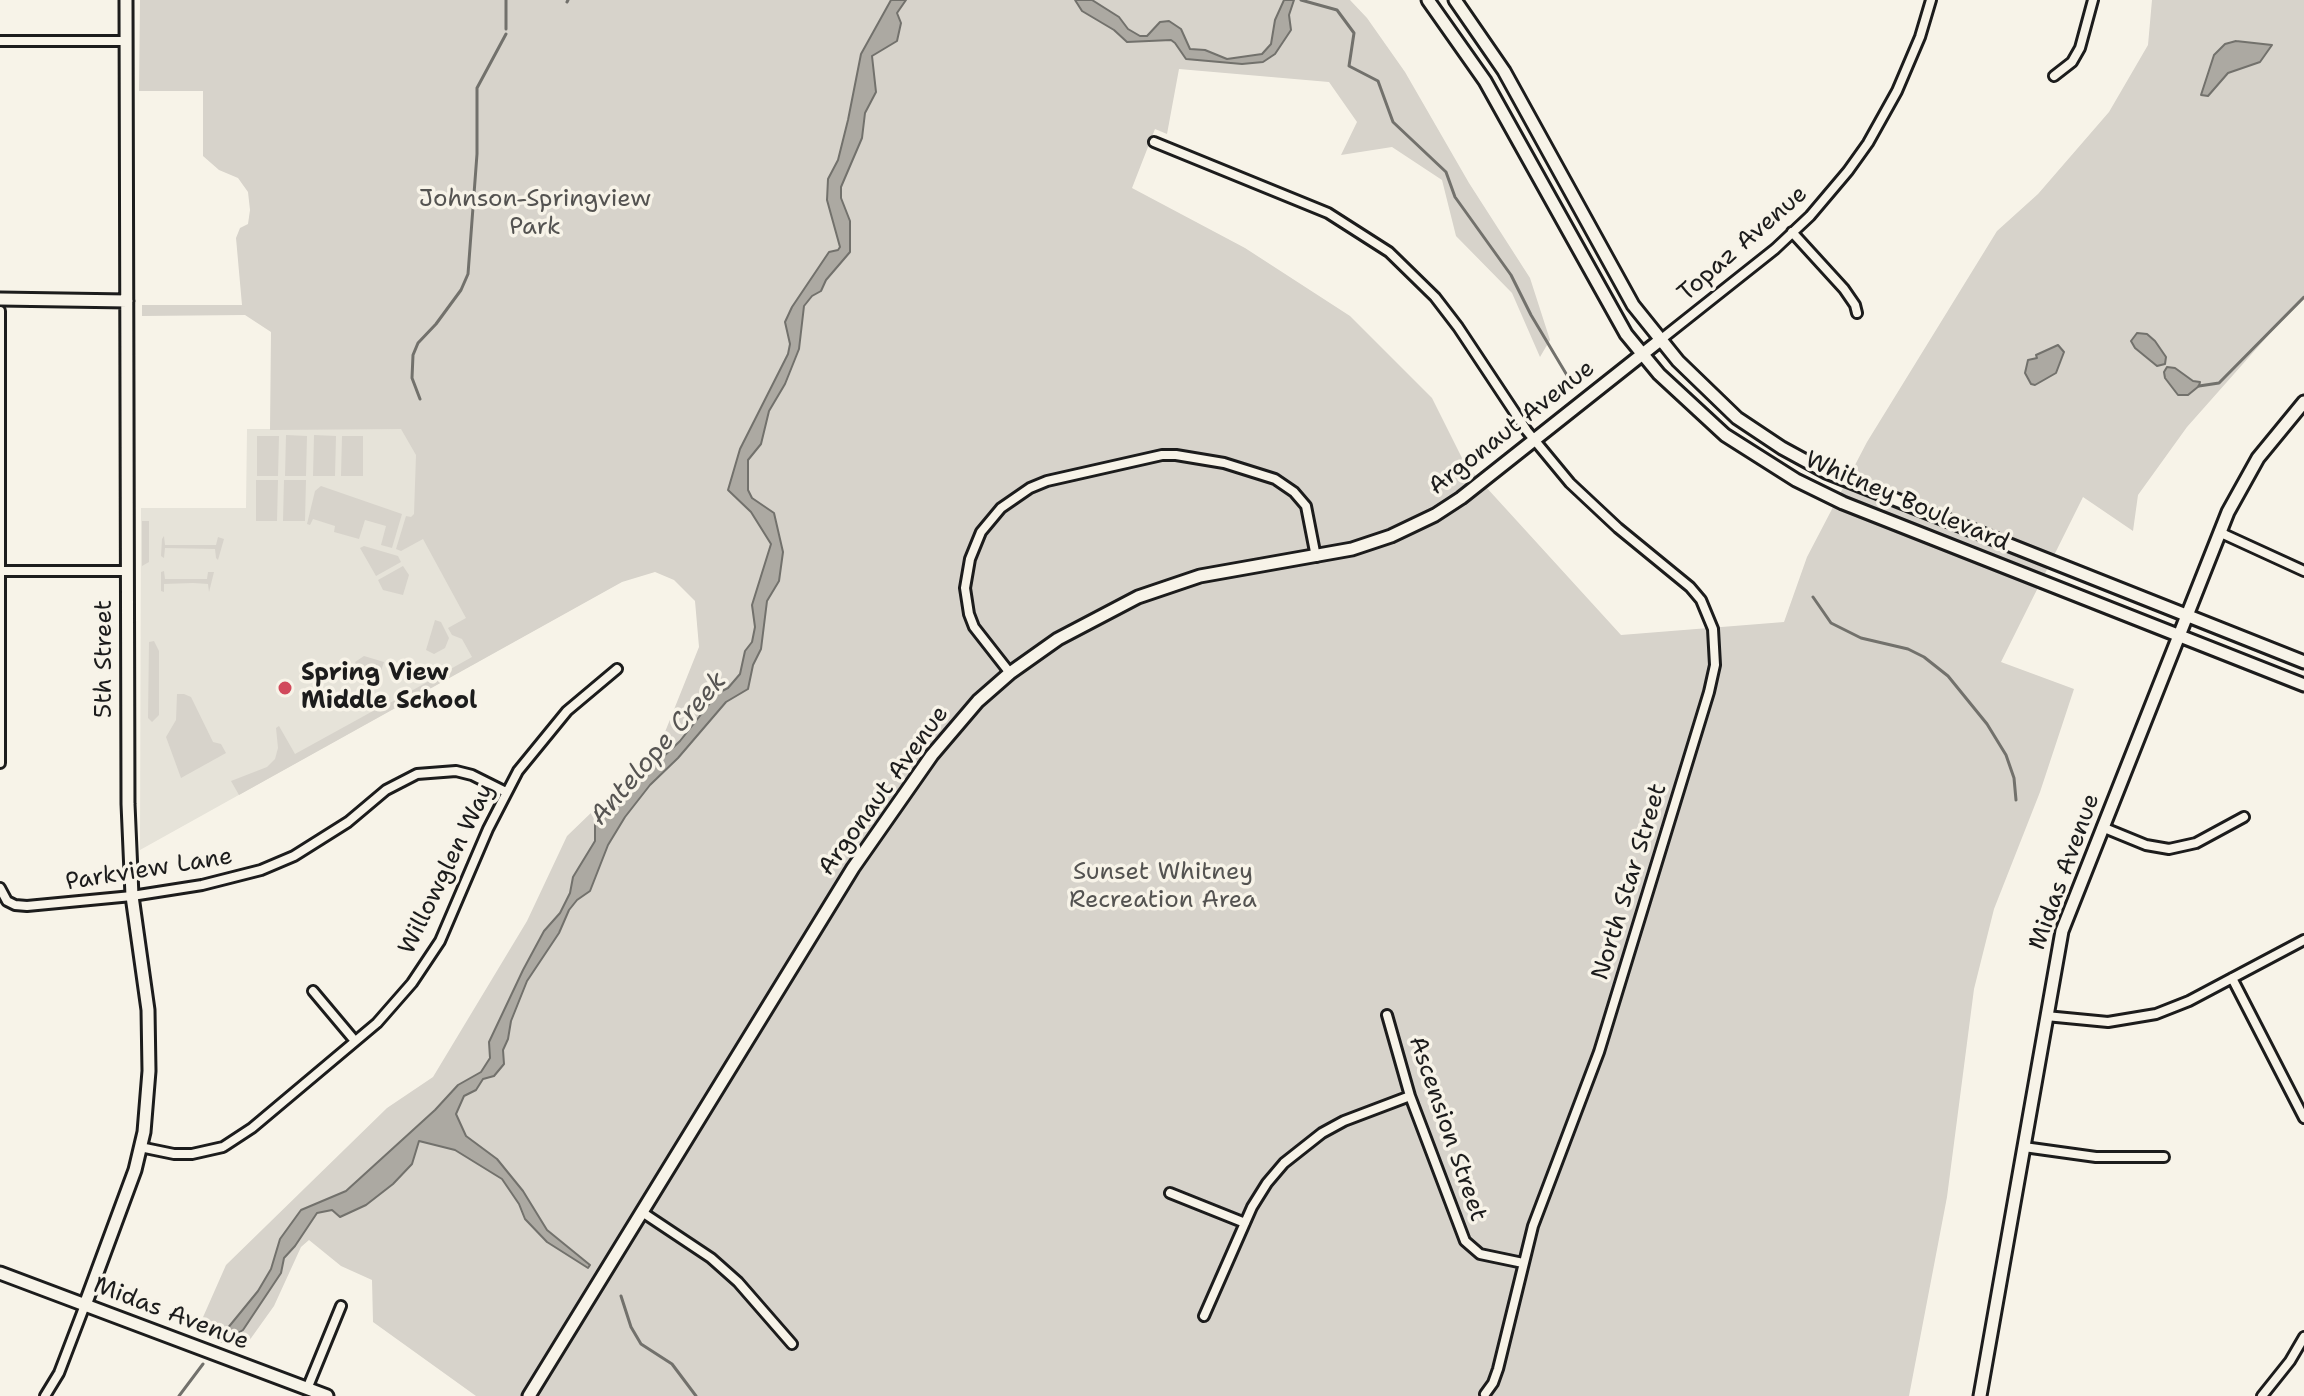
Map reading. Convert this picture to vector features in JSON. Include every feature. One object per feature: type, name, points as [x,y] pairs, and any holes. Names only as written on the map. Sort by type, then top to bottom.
[{"type":"street","name":"5th Street","points":[[85,1305],[131,1182],[140,1147],[150,1040],[132,896],[128,829],[126,0]]},
{"type":"street","name":"Whitney Boulevard","points":[[1428,0],[1485,81],[1626,334],[1680,395],[1725,435],[1796,480],[1843,503],[2304,685]]},
{"type":"street","name":"Whitney Boulevard","points":[[1455,0],[1504,71],[1633,305],[1659,341],[1716,400],[1804,462],[2304,662]]},
{"type":"street","name":"Topaz Avenue","points":[[1659,341],[1775,249],[1810,216],[1848,171],[1879,125],[1914,53],[1931,0]]},
{"type":"street","points":[[2054,76],[2072,62],[2080,48],[2093,0]]},
{"type":"street","points":[[0,41],[126,41]]},
{"type":"street","name":"North Star Street","points":[[1154,142],[1328,213],[1389,252],[1436,298],[1534,440],[1593,506],[1690,587],[1708,613],[1716,643],[1709,692],[1599,1052],[1543,1196],[1523,1263],[1498,1369],[1485,1394]]},
{"type":"street","points":[[1792,232],[1844,289],[1857,313]]},
{"type":"street","points":[[0,299],[127,301]]},
{"type":"street","points":[[0,311],[0,763]]},
{"type":"street","name":"Argonaut Avenue","points":[[529,1396],[873,837],[955,727],[1010,673],[1071,631],[1138,597],[1200,576],[1240,567],[1316,557],[1372,543],[1435,515],[1461,498],[1659,341]]},
{"type":"street","name":"Midas Avenue","points":[[1980,1396],[2062,931],[2219,532],[2253,466],[2281,427],[2304,402]]},
{"type":"street","points":[[1010,673],[974,627],[966,600],[967,573],[975,545],[990,520],[1015,496],[1038,485],[1162,455],[1224,463],[1275,479],[1300,498],[1311,522],[1316,557]]},
{"type":"street","points":[[2219,532],[2304,571]]},
{"type":"street","points":[[0,571],[127,571]]},
{"type":"street","name":"Willowglen Way","points":[[140,1147],[174,1154],[192,1154],[223,1147],[252,1128],[396,1003],[428,960],[454,911],[488,829],[518,771],[552,728],[617,669]]},
{"type":"street","name":"Parkview Lane","points":[[0,888],[7,901],[27,906],[132,896],[223,881],[278,864],[329,835],[386,790],[417,774],[456,771],[472,775],[506,792]]},
{"type":"street","points":[[2102,827],[2157,848],[2169,849],[2196,843],[2244,817]]},
{"type":"street","points":[[2046,1016],[2080,1021],[2134,1019],[2189,1001],[2304,940]]},
{"type":"street","points":[[2232,978],[2300,1100],[2304,1118]]},
{"type":"street","points":[[313,991],[355,1041]]},
{"type":"street","name":"Ascension Street","points":[[1387,1015],[1410,1096],[1465,1241],[1480,1254],[1523,1263]]},
{"type":"street","points":[[1204,1316],[1245,1223],[1267,1183],[1284,1163],[1302,1147],[1344,1121],[1410,1096]]},
{"type":"street","points":[[2024,1147],[2096,1157],[2164,1157]]},
{"type":"street","points":[[1170,1193],[1245,1223]]},
{"type":"street","points":[[642,1212],[720,1266],[759,1304],[792,1344]]},
{"type":"street","name":"Midas Avenue","points":[[0,1273],[327,1396]]},
{"type":"street","points":[[45,1396],[59,1373],[85,1305]]},
{"type":"street","points":[[307,1389],[341,1306]]},
{"type":"street","points":[[2262,1396],[2278,1378],[2304,1337]]},
{"type":"shaded area","points":[[891,0],[906,0],[897,13],[901,23],[897,41],[872,56],[876,92],[865,113],[862,138],[841,187],[841,198],[850,221],[850,252],[826,280],[821,291],[804,306],[799,349],[785,384],[769,411],[761,444],[748,460],[748,490],[752,498],[774,513],[783,552],[779,581],[767,601],[761,649],[753,665],[748,689],[726,702],[625,817],[608,845],[590,891],[569,910],[559,933],[527,981],[511,1021],[503,1050],[504,1064],[494,1076],[483,1079],[476,1090],[464,1096],[456,1114],[466,1136],[497,1159],[523,1191],[547,1230],[590,1265],[588,1268],[547,1242],[525,1219],[502,1179],[455,1150],[419,1141],[412,1164],[366,1205],[340,1217],[332,1210],[317,1213],[284,1258],[281,1273],[243,1330],[223,1342],[216,1339],[258,1291],[271,1269],[280,1239],[301,1210],[346,1191],[458,1085],[481,1072],[490,1058],[489,1042],[523,970],[544,931],[560,913],[570,893],[573,877],[595,841],[595,818],[622,804],[641,778],[680,741],[718,693],[728,688],[740,674],[755,627],[752,605],[771,544],[751,512],[728,490],[740,449],[788,354],[790,344],[785,322],[829,252],[840,247],[827,200],[828,179],[838,160],[861,54]]},
{"type":"shaded area","points":[[1075,0],[1092,0],[1119,17],[1128,29],[1140,36],[1147,36],[1160,22],[1169,21],[1181,29],[1190,49],[1205,50],[1227,59],[1262,54],[1271,44],[1275,20],[1284,0],[1294,0],[1289,15],[1291,30],[1275,54],[1263,62],[1242,64],[1186,59],[1171,40],[1127,42],[1114,30],[1082,11]]},
{"type":"shaded area","points":[[2236,41],[2272,45],[2260,62],[2228,73],[2208,96],[2201,95],[2214,55],[2225,44]]},
{"type":"shaded area","points":[[2137,333],[2147,334],[2155,341],[2166,357],[2165,364],[2157,366],[2135,348],[2131,341]]},
{"type":"shaded area","points":[[2058,345],[2064,352],[2056,373],[2035,385],[2031,384],[2025,373],[2028,360]]},
{"type":"shaded area","points":[[2167,367],[2175,368],[2193,381],[2200,382],[2199,386],[2188,395],[2178,395],[2165,378]]},
{"type":"shaded area","name":"Spring View Middle School","points":[[247,429],[401,429],[693,542],[140,850],[141,508],[246,508]]},
{"type":"green space","name":"Sunset Whitney Recreation Area","points":[[140,0],[1350,0],[1367,18],[1405,72],[1469,183],[1530,278],[1550,340],[1540,357],[1512,293],[1456,236],[1442,180],[1392,147],[1341,155],[1357,122],[1329,82],[1179,69],[1167,134],[1155,129],[1132,188],[1245,248],[1350,316],[1432,398],[1465,464],[1621,635],[1784,622],[1807,557],[1867,442],[1997,231],[2038,194],[2109,112],[2148,45],[2152,0],[2304,0],[2304,295],[2187,427],[2138,495],[2133,531],[2083,497],[2001,662],[2074,689],[2040,792],[1994,909],[1974,989],[1947,1197],[1909,1396],[476,1396],[373,1322],[372,1280],[341,1266],[309,1240],[301,1247],[274,1306],[244,1348],[196,1333],[226,1265],[387,1108],[433,1077],[527,921],[567,836],[622,783],[663,737],[699,647],[695,601],[674,580],[655,572],[622,582],[239,795],[231,781],[267,767],[275,759],[278,748],[276,728],[279,726],[295,754],[373,711],[364,694],[369,692],[379,709],[472,657],[462,639],[452,635],[448,628],[466,618],[423,539],[401,551],[396,549],[406,516],[414,514],[416,455],[401,429],[270,430],[271,332],[245,315],[142,316],[142,305],[242,305],[236,238],[240,228],[248,224],[250,210],[248,192],[238,178],[219,170],[203,156],[203,91],[139,91]]},
{"type":"green space","points":[[286,435],[307,436],[306,476],[285,476]]},
{"type":"green space","points":[[314,435],[336,436],[335,476],[313,476]]},
{"type":"green space","points":[[257,436],[279,436],[278,476],[257,476]]},
{"type":"green space","points":[[342,436],[363,436],[363,476],[341,476]]},
{"type":"green space","points":[[256,480],[278,480],[277,521],[256,521]]},
{"type":"green space","points":[[284,480],[306,480],[305,521],[283,521]]},
{"type":"green space","points":[[321,486],[402,514],[392,548],[381,545],[386,526],[365,520],[359,539],[334,532],[335,526],[313,519],[310,525],[307,524],[315,491]]},
{"type":"green space","points":[[142,521],[149,521],[149,562],[142,566]]},
{"type":"green space","points":[[164,536],[165,545],[216,545],[218,537],[224,539],[218,560],[215,549],[165,548],[164,558],[161,556]]},
{"type":"green space","points":[[364,546],[398,556],[401,562],[376,576],[360,548]]},
{"type":"green space","points":[[403,566],[409,575],[403,595],[383,590],[378,580]]},
{"type":"green space","points":[[164,571],[165,579],[207,579],[208,572],[214,572],[209,592],[208,584],[193,583],[164,584],[164,592],[161,591],[161,572]]},
{"type":"green space","points":[[435,620],[441,622],[449,638],[445,648],[434,654],[426,650]]},
{"type":"green space","points":[[154,641],[159,651],[159,715],[152,722],[148,718],[149,642]]},
{"type":"green space","points":[[364,656],[384,662],[378,680],[368,686],[355,662]]},
{"type":"green space","points":[[177,694],[191,697],[213,742],[221,744],[226,753],[181,778],[166,737],[176,720]]},
{"type":"waterway","points":[[506,0],[506,29]]},
{"type":"waterway","points":[[1301,0],[1337,10],[1354,33],[1349,66],[1378,81],[1393,122],[1446,172],[1455,197],[1511,275],[1574,387]]},
{"type":"waterway","points":[[420,399],[412,378],[413,355],[418,343],[461,290],[468,274],[477,154],[477,88],[506,34]]},
{"type":"waterway","points":[[2199,386],[2219,383],[2304,297]]},
{"type":"waterway","points":[[1813,597],[1831,623],[1861,638],[1908,649],[1948,676],[1987,724],[2006,755],[2014,778],[2016,800]]},
{"type":"waterway","points":[[621,1296],[631,1327],[641,1344],[672,1364],[696,1396]]},
{"type":"waterway","name":"Antelope Creek","points":[[179,1396],[203,1364]]},
{"type":"place","name":"Spring View Middle School","points":[[285,688]]},
{"type":"park label","name":"Johnson-Springview Park","points":[[535,214]]}]
